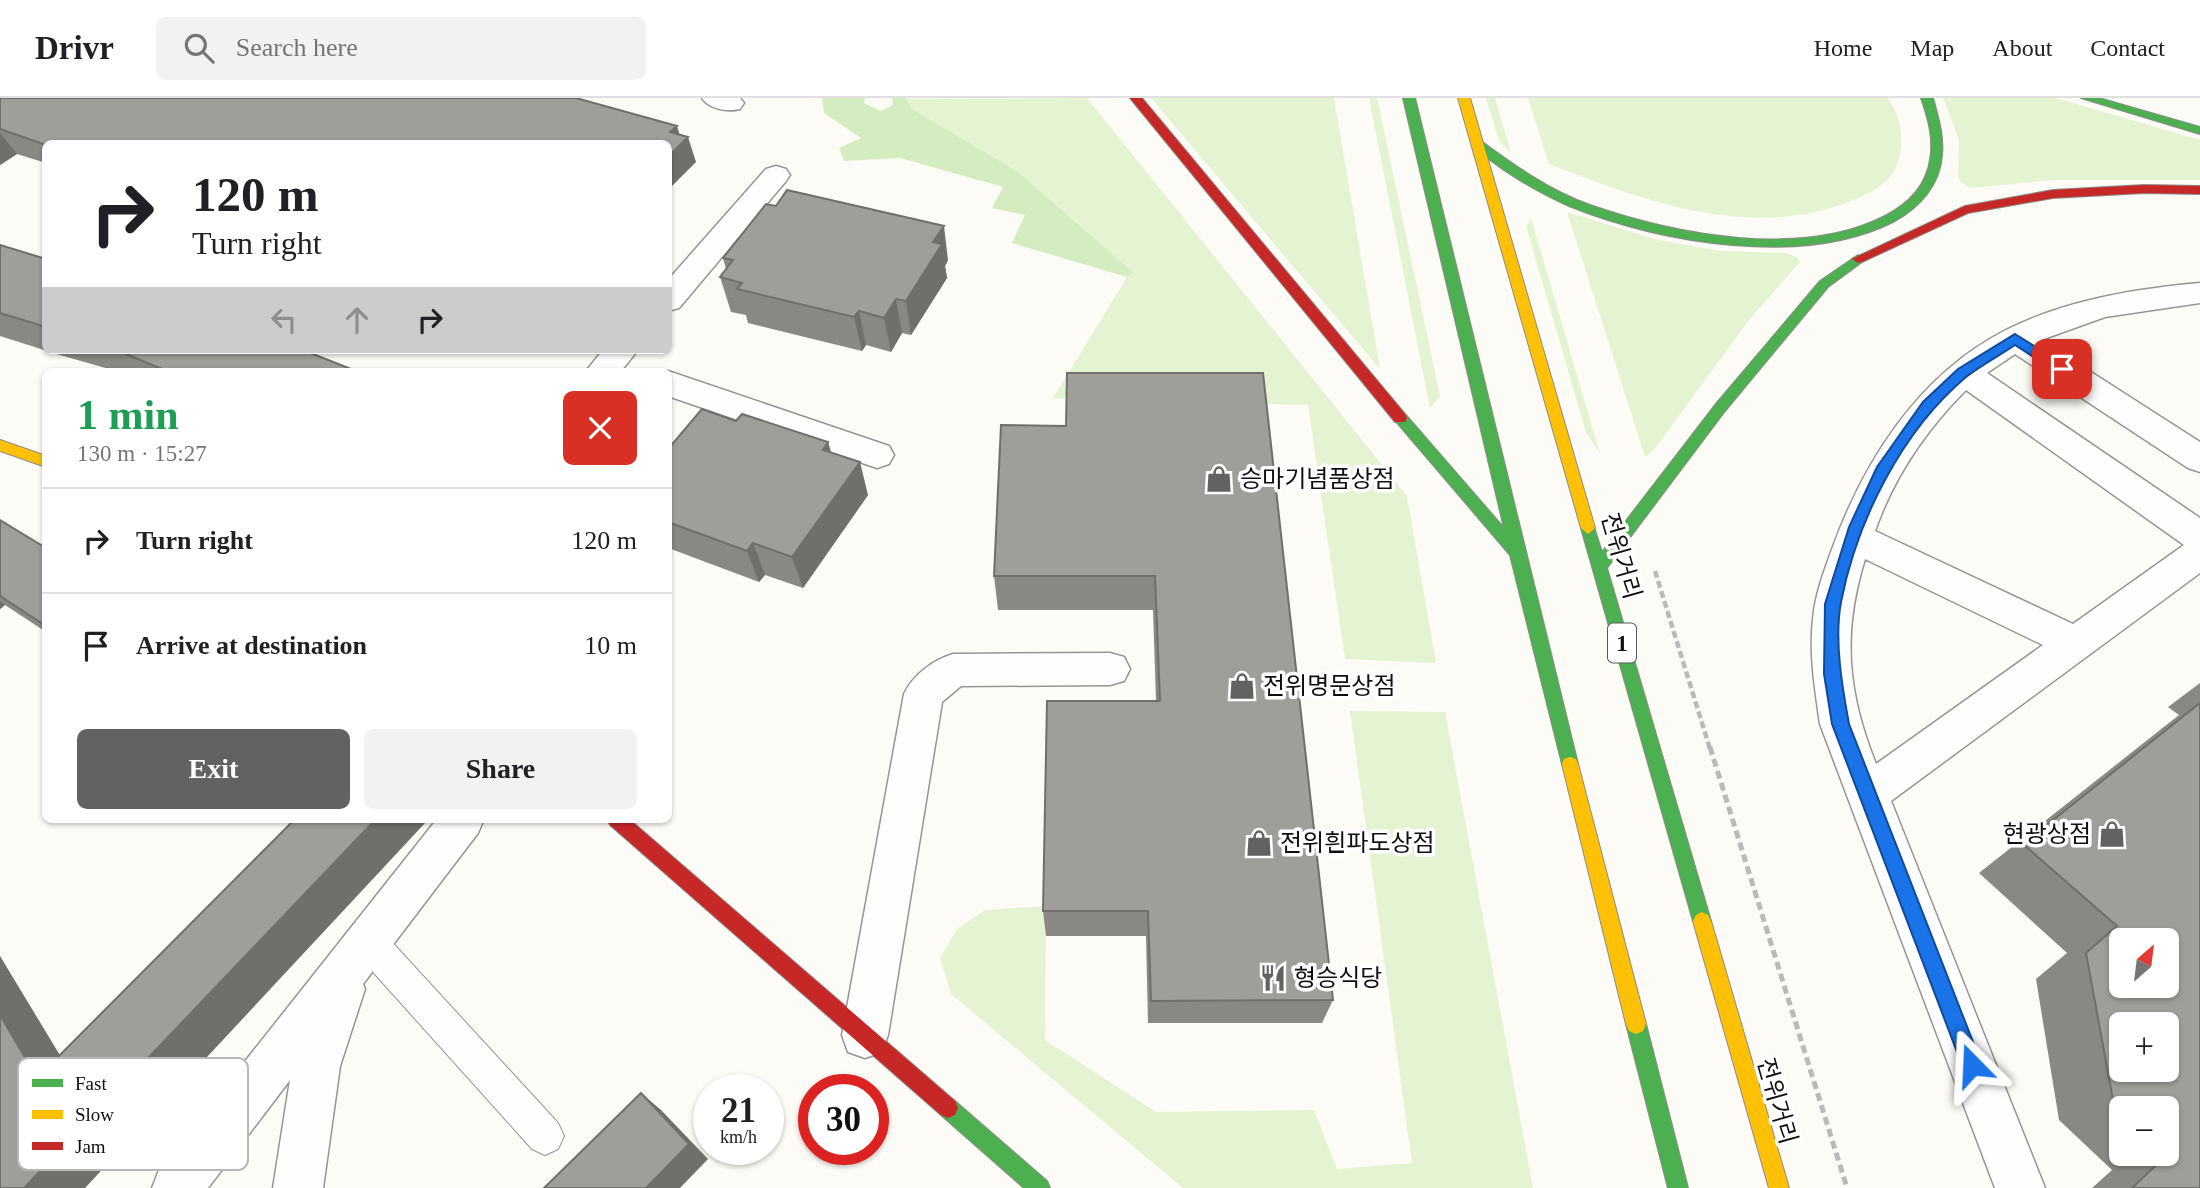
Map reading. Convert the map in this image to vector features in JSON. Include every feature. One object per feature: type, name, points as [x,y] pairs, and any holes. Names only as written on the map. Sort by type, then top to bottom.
[{"type":"main road","points":[[1136,98],[1432,457],[1517,554]]},
{"type":"main road","points":[[1409,98],[1517,554],[1678,1188]]},
{"type":"main road","name":"전위거리","points":[[1464,98],[1779,1188]]},
{"type":"main road","points":[[1477,144],[1529,181],[1587,208],[1680,230],[1802,243],[1859,234],[1893,220],[1918,200],[1931,183],[1939,144],[1927,98]]},
{"type":"main road","points":[[2087,98],[2200,131]]},
{"type":"main road","points":[[1600,566],[1720,408],[1824,284],[1863,255],[1965,210],[2053,194],[2144,188],[2200,190]]},
{"type":"main road","points":[[0,445],[42,461]]},
{"type":"main road","points":[[621,823],[1040,1188]]},
{"type":"street","points":[[672,296],[776,175]]},
{"type":"street","points":[[2020,1188],[1840,724],[1832,674],[1833,604],[1853,537],[1884,467],[1928,405],[1963,372],[2015,339],[2048,324],[2140,298],[2200,293]]},
{"type":"street","points":[[2015,339],[2200,459]]},
{"type":"street","points":[[1963,372],[2200,537]]},
{"type":"street","points":[[672,384],[877,455]]},
{"type":"street","points":[[1853,537],[2075,643]]},
{"type":"street","points":[[1867,794],[2200,553]]},
{"type":"street","points":[[865,1035],[924,694],[953,670],[1110,669]]},
{"type":"street","points":[[248,1096],[460,823]]},
{"type":"street","points":[[298,1188],[316,1066],[360,951]]},
{"type":"street","points":[[177,1188],[191,1170]]},
{"type":"lane","points":[[360,951],[545,1136]]},
{"type":"path","points":[[1639,515],[1847,1188]]},
{"type":"green space","points":[[822,98],[865,98],[864,103],[881,111],[893,105],[892,98],[906,98],[912,109],[1017,171],[1134,273],[1127,277],[1012,243],[1025,215],[992,208],[1003,187],[900,158],[844,161],[839,148],[861,138],[824,113]]},
{"type":"green space","points":[[1087,98],[1407,496],[1436,663],[1345,659],[1308,405],[1053,398],[1127,277],[1134,273],[1017,171],[912,109],[906,99]]},
{"type":"green space","points":[[1151,98],[1334,98],[1380,369]]},
{"type":"green space","points":[[1369,98],[1377,98],[1440,396],[1430,408]]},
{"type":"green space","points":[[1486,98],[1495,98],[1511,153],[1499,141]]},
{"type":"green space","points":[[1528,98],[1888,98],[1897,114],[1901,151],[1895,169],[1886,181],[1848,202],[1811,213],[1773,218],[1734,217],[1658,202],[1549,164]]},
{"type":"green space","points":[[1943,98],[2056,98],[2200,140],[2200,180],[2054,180],[1971,188],[1958,178],[1959,140]]},
{"type":"green space","points":[[1567,212],[1658,240],[1721,251],[1785,253],[1797,257],[1800,262],[1749,320],[1654,450],[1645,457]]},
{"type":"green space","points":[[1531,218],[1600,454],[1586,432],[1526,226]]},
{"type":"green space","points":[[1350,711],[1445,712],[1533,1188],[1183,1188],[951,994],[940,958],[957,929],[985,910],[1046,906],[1045,1040],[1156,1112],[1314,1110],[1337,1169],[1412,1163]]},
{"type":"building","points":[[0,98],[576,98],[677,126],[670,132],[688,137],[672,153],[672,140],[42,140],[42,144],[0,129]]},
{"type":"building","points":[[787,190],[944,226],[933,242],[942,244],[906,301],[896,299],[884,318],[859,311],[854,317],[737,289],[742,283],[720,277],[733,260],[723,258],[766,204],[776,206]]},
{"type":"building","points":[[0,245],[42,258],[42,326],[0,313]]},
{"type":"building","points":[[126,354],[313,354],[348,368],[160,368]]},
{"type":"building","points":[[1067,373],[1263,373],[1333,1000],[1151,1001],[1148,911],[1043,911],[1047,701],[1160,701],[1155,576],[994,576],[1001,425],[1066,426]]},
{"type":"building","points":[[702,409],[736,421],[742,414],[828,442],[823,450],[860,462],[792,557],[753,543],[747,551],[672,523],[672,444]]},
{"type":"building","points":[[0,520],[42,546],[42,623],[0,596]]},
{"type":"building","points":[[2200,703],[2200,1188],[2132,1188],[2155,1166],[2179,1166],[2179,1096],[2112,1096],[2110,1082],[2179,1082],[2179,1012],[2109,1012],[2109,1078],[2086,953],[2109,933],[2109,998],[2179,998],[2179,928],[2115,928],[2117,926],[2023,844]]},
{"type":"building","points":[[291,823],[372,823],[148,1058],[57,1058]]},
{"type":"building","points":[[0,1015],[25,1058],[18,1058],[18,1170],[41,1170],[24,1188],[0,1188]]},
{"type":"building","points":[[641,1093],[689,1144],[646,1188],[544,1188]]},
{"type":"traffic: fast","points":[[1409,98],[1570,764]]},
{"type":"traffic: fast","points":[[1477,143],[1543,188],[1587,208],[1621,219],[1703,237],[1747,242],[1790,243],[1832,239],[1870,229],[1902,212],[1924,190],[1932,176],[1937,153],[1935,129],[1927,98]]},
{"type":"traffic: fast","points":[[2087,98],[2200,131]]},
{"type":"traffic: fast","points":[[1600,566],[1720,408],[1824,284],[1858,259]]},
{"type":"traffic: fast","points":[[1400,418],[1514,550]]},
{"type":"traffic: fast","points":[[1588,528],[1702,921]]},
{"type":"traffic: fast","points":[[1636,1024],[1678,1188]]},
{"type":"traffic: fast","points":[[948,1108],[1040,1188]]},
{"type":"traffic: slow","points":[[1464,98],[1588,528]]},
{"type":"traffic: slow","points":[[0,445],[42,461]]},
{"type":"traffic: slow","points":[[1570,764],[1636,1024]]},
{"type":"traffic: slow","points":[[1702,921],[1779,1188]]},
{"type":"traffic: jam","points":[[1136,98],[1400,418]]},
{"type":"traffic: jam","points":[[1858,259],[1965,210],[2053,194],[2144,189],[2200,190]]},
{"type":"traffic: jam","points":[[621,823],[948,1108]]},
{"type":"place","name":"승마기념품상점","points":[[1219,479]]},
{"type":"place","name":"전위명문상점","points":[[1242,686]]},
{"type":"place","name":"현광상점","points":[[2112,834]]},
{"type":"place","name":"전위흰파도상점","points":[[1259,843]]},
{"type":"place","name":"형승식당","points":[[1273,978]]},
{"type":"route","points":[[1972,1065],[1840,724],[1832,674],[1833,604],[1856,527],[1884,467],[1928,405],[1963,372],[2015,339],[2062,369]]}]
